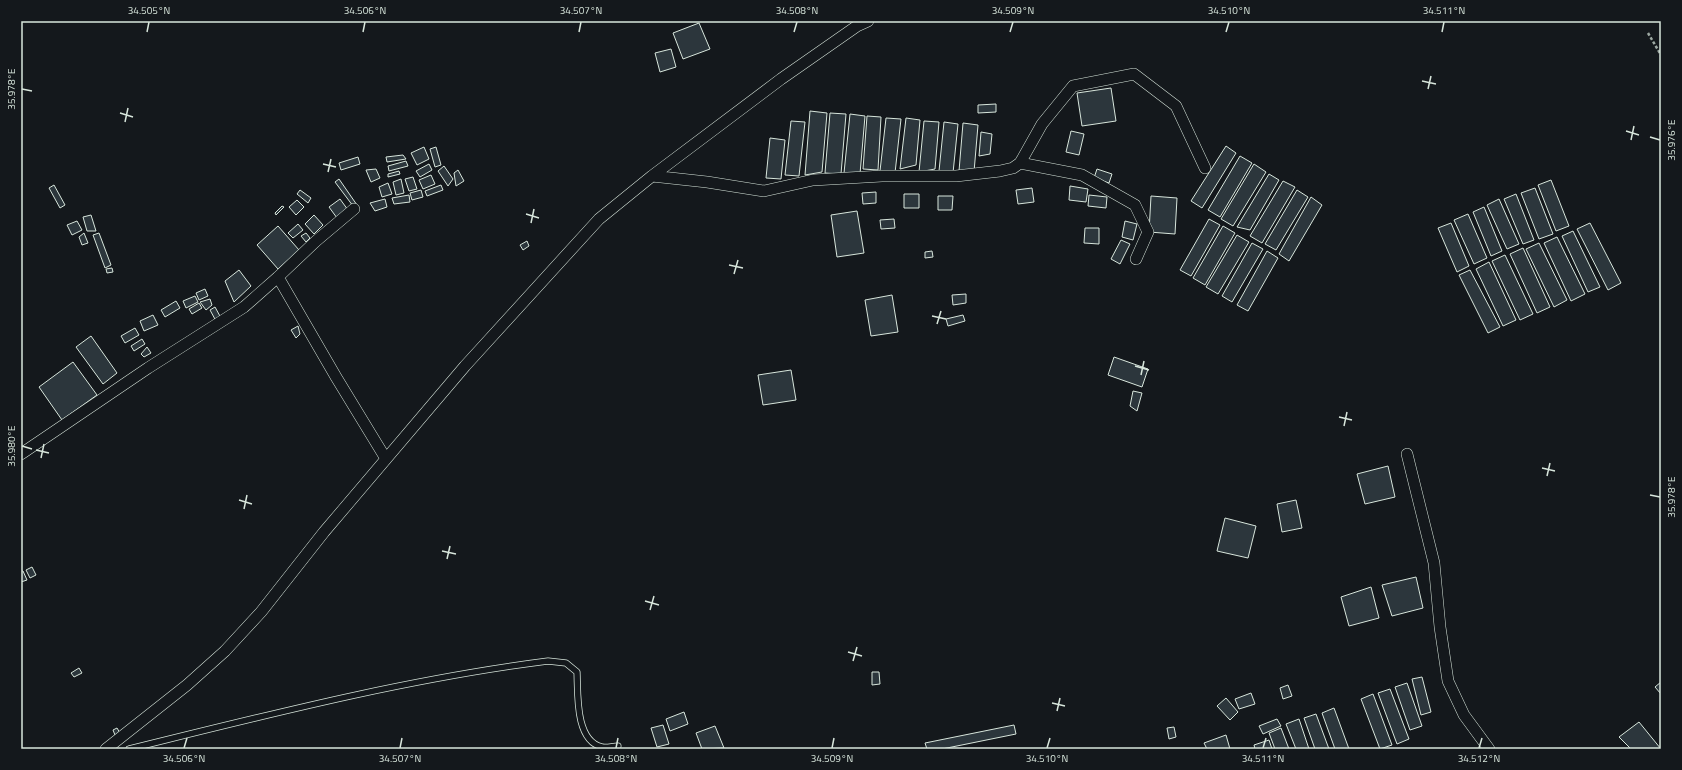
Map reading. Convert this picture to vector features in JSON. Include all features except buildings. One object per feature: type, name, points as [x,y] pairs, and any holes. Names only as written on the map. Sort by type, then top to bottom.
[{"type":"street","points":[[106,749],[187,685],[225,651],[260,612],[324,532],[464,366],[599,219],[652,176],[781,79],[857,26],[868,21]]},
{"type":"street","points":[[652,176],[707,182],[764,191],[813,180],[882,176],[956,176],[1000,171],[1013,168],[1020,163],[1042,124],[1073,86],[1134,74],[1176,106],[1205,168]]},
{"type":"street","points":[[1020,163],[1082,175],[1135,205],[1148,232],[1136,259]]},
{"type":"street","points":[[21,454],[148,368],[244,307],[316,241],[354,209]]},
{"type":"street","points":[[278,277],[386,459]]},
{"type":"street","points":[[1407,454],[1434,563],[1440,627],[1448,681],[1464,715],[1489,749]]},
{"type":"lane","points":[[129,749],[435,678],[548,661],[566,663],[577,672],[582,730],[590,741],[602,747],[618,746]]},
{"type":"path","points":[[1648,33],[1661,55]]}]
